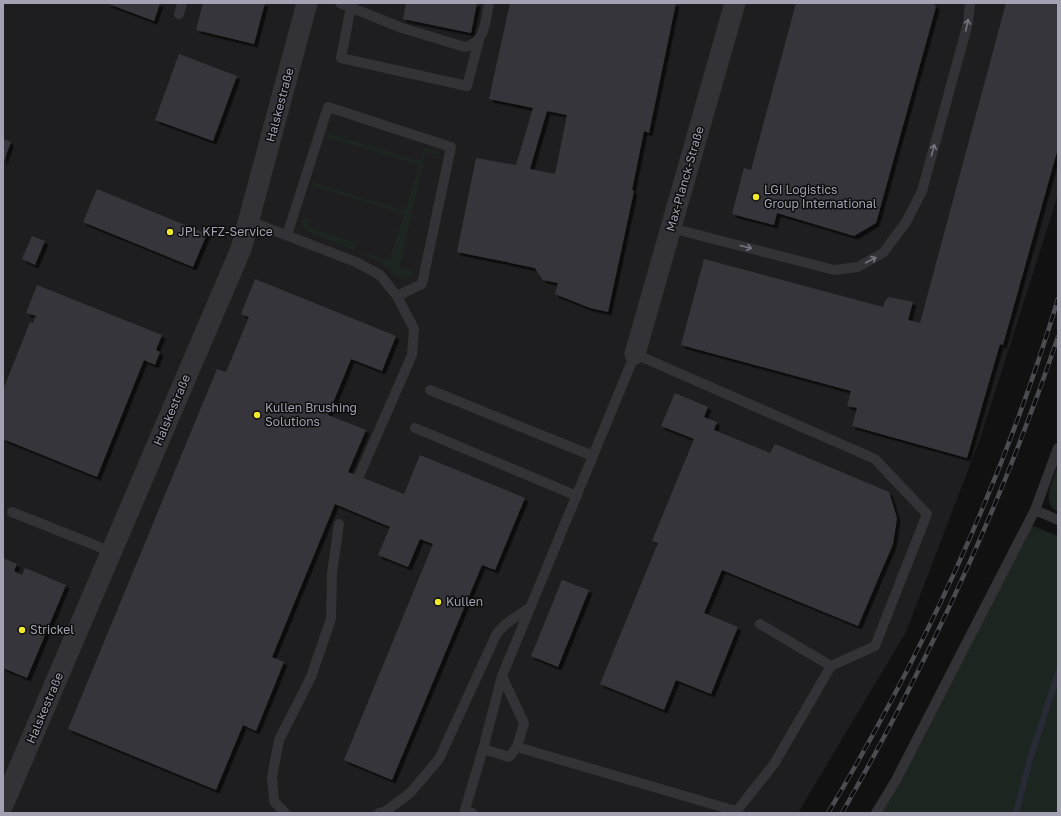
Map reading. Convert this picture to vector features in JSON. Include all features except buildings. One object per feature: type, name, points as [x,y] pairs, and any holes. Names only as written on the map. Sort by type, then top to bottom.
[{"type":"street","name":"Halskestraße","points":[[5,796],[112,552],[241,249],[307,3]]},
{"type":"street","name":"Max-Planck-Straße","points":[[635,354],[735,3]]},
{"type":"lane","points":[[179,14],[182,3]]},
{"type":"lane","points":[[340,3],[351,6],[402,28],[465,47],[473,45],[479,40]]},
{"type":"lane","points":[[351,6],[341,58],[467,86],[479,40],[483,33],[489,3]]},
{"type":"lane","points":[[671,228],[834,270],[858,267],[883,254],[906,222],[922,191],[968,23],[970,3]]},
{"type":"lane","points":[[287,235],[328,107],[451,147],[422,284],[397,296]]},
{"type":"lane","points":[[249,221],[356,262],[380,275],[397,296],[414,329],[412,355],[359,476]]},
{"type":"lane","points":[[467,812],[502,676],[635,354],[875,460],[927,514],[876,646],[831,666],[774,764],[735,812],[517,748]]},
{"type":"lane","points":[[430,390],[593,456]]},
{"type":"lane","points":[[415,428],[577,496]]},
{"type":"lane","points":[[876,813],[896,780],[1035,510],[1058,448]]},
{"type":"lane","points":[[1035,510],[1058,520]]},
{"type":"lane","points":[[12,512],[112,552]]},
{"type":"lane","points":[[286,813],[274,801],[272,777],[279,740],[311,677],[330,620],[332,573],[339,524]]},
{"type":"lane","points":[[379,813],[386,811],[410,793],[439,759],[497,633],[506,624],[529,608]]},
{"type":"lane","points":[[760,624],[831,666]]},
{"type":"lane","points":[[483,749],[509,757],[517,748],[524,723],[502,676]]},
{"type":"shaded area","points":[[3,3],[1058,3],[1058,194],[980,439],[906,632],[798,813],[3,813]]},
{"type":"shaded area","points":[[328,133],[420,161],[424,147],[439,152],[440,155],[425,152],[400,268],[415,271],[414,275],[404,280],[398,278],[379,261],[305,230],[301,222],[304,218],[309,220],[307,227],[356,243],[354,250],[389,260],[404,214],[312,186],[313,182],[405,211],[419,165],[328,138]]},
{"type":"shaded area","points":[[1058,466],[1058,512],[1050,503],[1049,491]]},
{"type":"shaded area","points":[[1025,523],[1058,536],[1058,813],[878,813]]},
{"type":"waterway","points":[[1016,813],[1030,759],[1058,673]]},
{"type":"railway","points":[[828,813],[897,690],[959,563],[1013,432],[1037,366],[1058,299]]},
{"type":"railway","points":[[842,813],[905,698],[962,580],[1013,460],[1058,337]]},
{"type":"place","name":"LGI Logistics Group International","points":[[756,197]]},
{"type":"place","name":"JPL KFZ-Service","points":[[170,232]]},
{"type":"place","name":"Kullen Brushing Solutions","points":[[257,415]]},
{"type":"place","name":"Kullen","points":[[438,602]]},
{"type":"place","name":"Strickel","points":[[22,630]]}]
